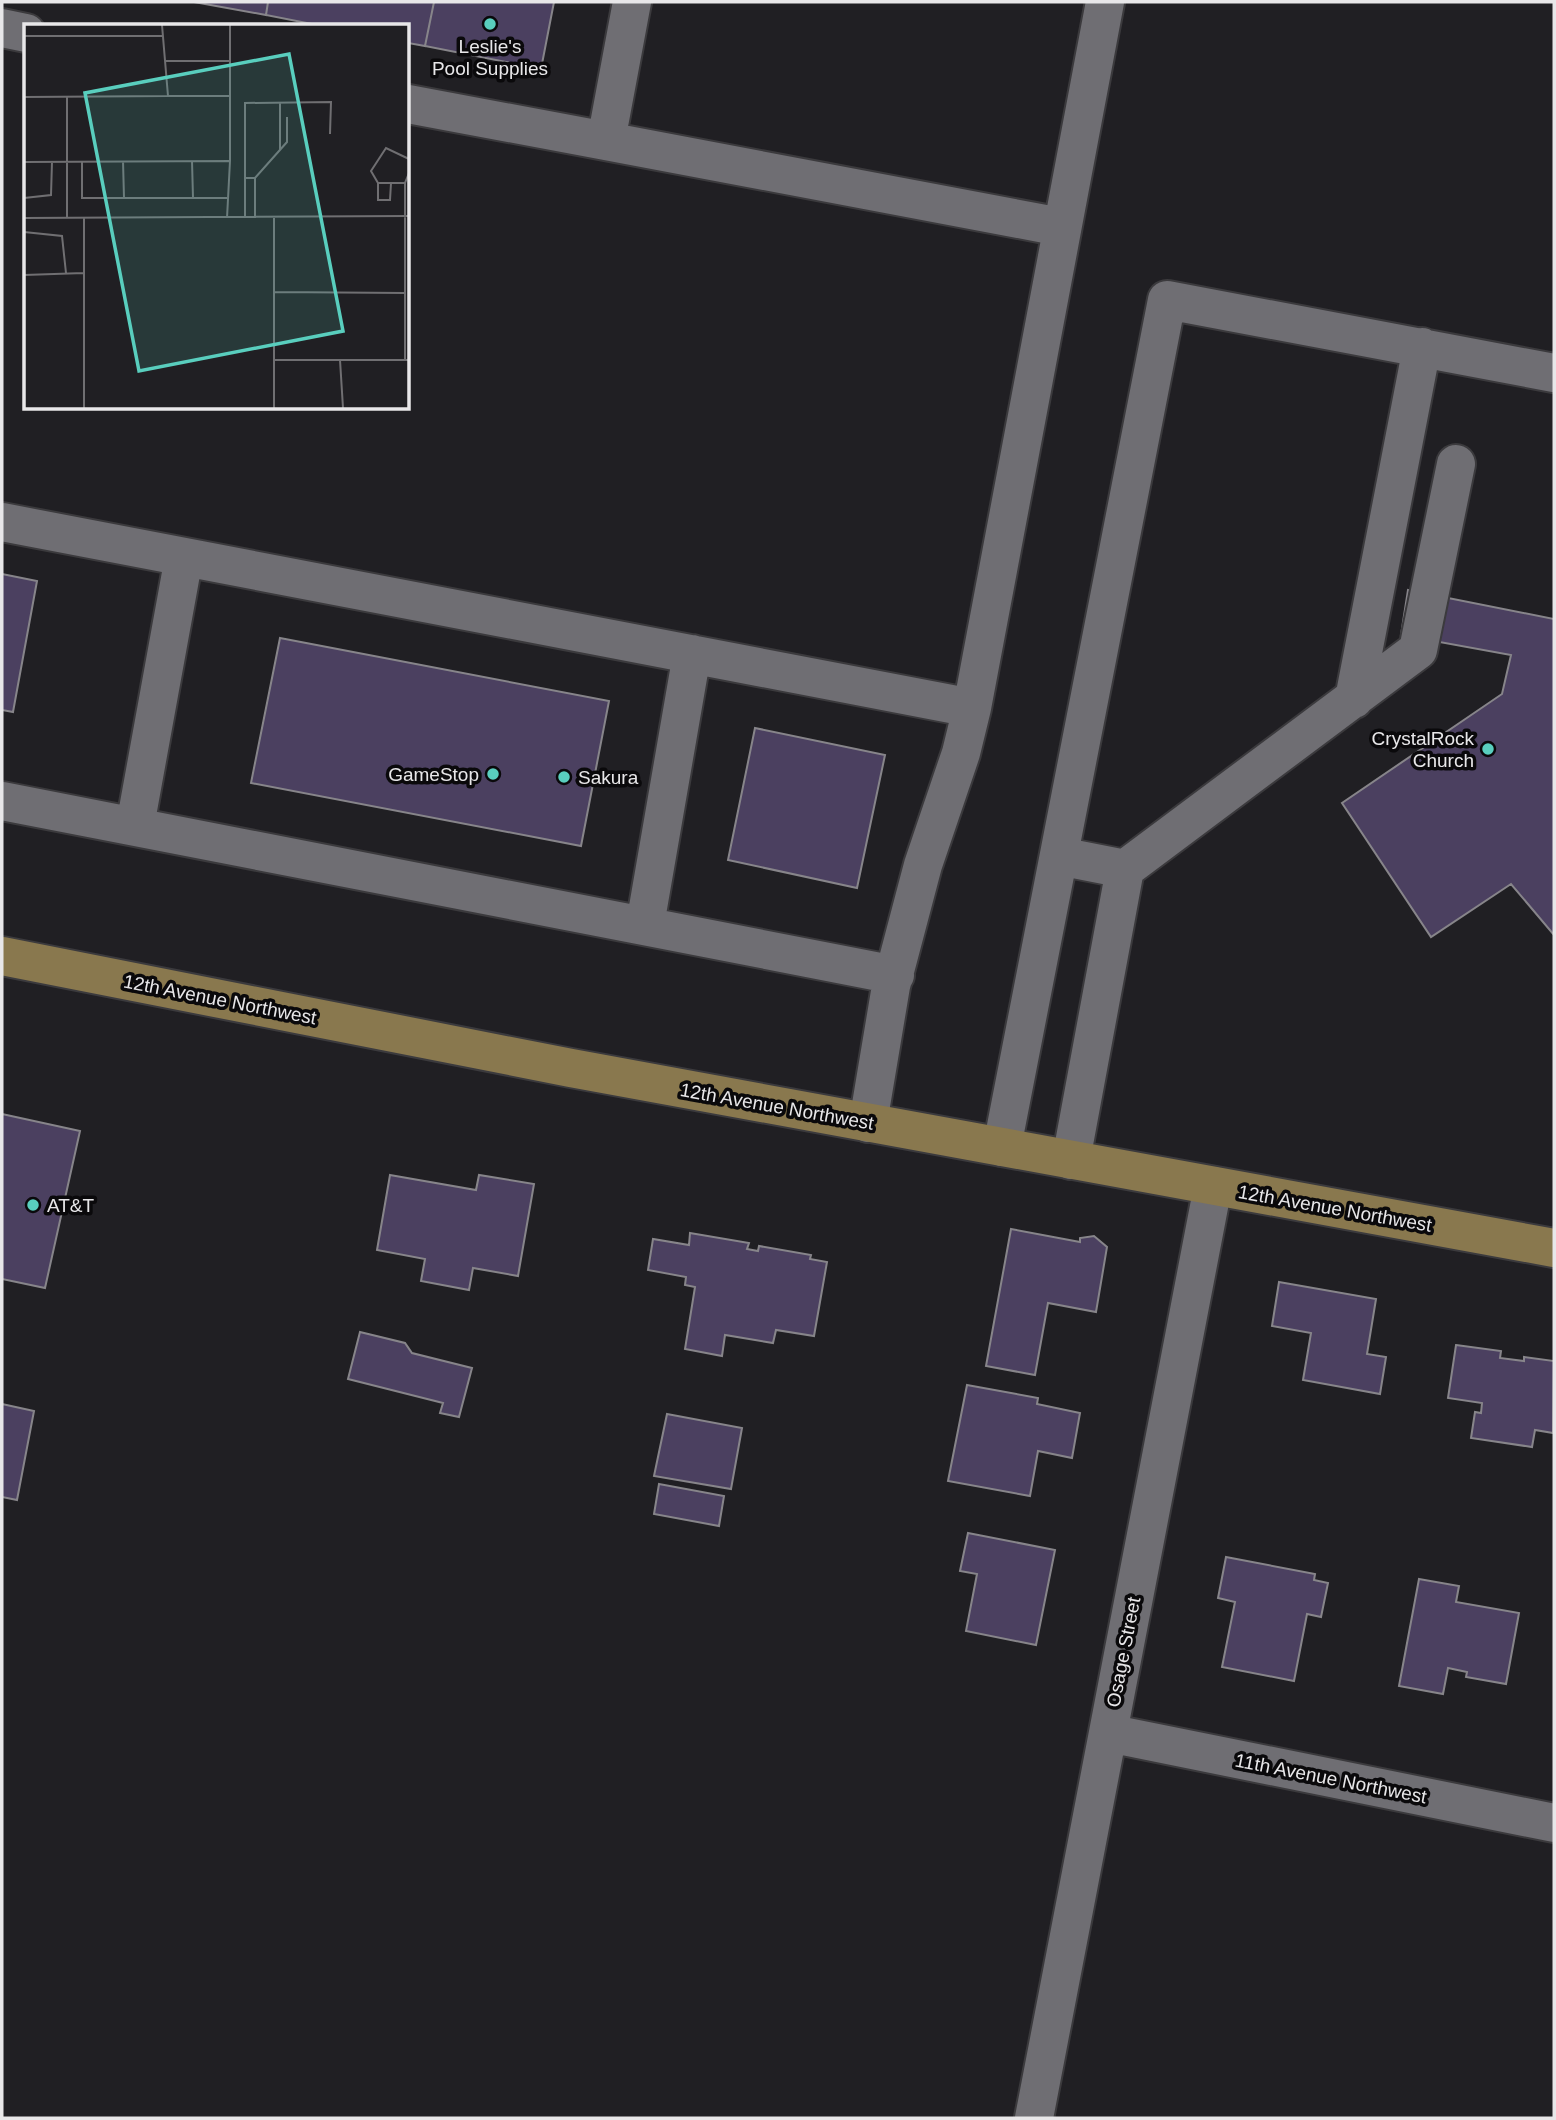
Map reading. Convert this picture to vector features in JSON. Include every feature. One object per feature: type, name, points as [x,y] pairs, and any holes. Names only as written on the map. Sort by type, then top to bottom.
[{"type":"main road","name":"12th Avenue Northwest","points":[[2,956],[584,1071],[1554,1248]]},
{"type":"street","points":[[606,141],[632,2]]},
{"type":"street","points":[[868,1123],[895,975],[923,865],[961,753],[972,708],[1105,2]]},
{"type":"street","points":[[2,28],[24,33]]},
{"type":"street","points":[[410,104],[1061,227]]},
{"type":"street","points":[[1002,1147],[1167,300],[1554,373]]},
{"type":"street","points":[[1354,699],[1422,347]]},
{"type":"street","points":[[1071,1160],[1125,869],[1419,650],[1455,464]]},
{"type":"street","points":[[2,522],[972,708]]},
{"type":"street","points":[[135,826],[184,556]]},
{"type":"street","points":[[645,925],[692,654]]},
{"type":"street","points":[[2,801],[895,975]]},
{"type":"street","points":[[1059,856],[1125,869]]},
{"type":"street","name":"Osage Street","points":[[1034,2118],[1213,1186]]},
{"type":"street","name":"11th Avenue Northwest","points":[[1108,1733],[1554,1823]]},
{"type":"building","points":[[194,2],[268,2],[266,15]]},
{"type":"building","points":[[268,2],[434,2],[425,46],[410,43],[410,24],[312,24],[266,15]]},
{"type":"building","name":"Leslie's Pool Supplies","points":[[434,2],[554,2],[541,69],[425,46]]},
{"type":"building","points":[[2,574],[37,581],[13,712],[2,710]]},
{"type":"building","name":"CrystalRock Church","points":[[1408,590],[1554,619],[1554,935],[1511,884],[1431,937],[1342,803],[1502,694],[1511,655],[1401,635]]},
{"type":"building","points":[[280,638],[609,701],[581,846],[251,783]]},
{"type":"building","points":[[755,728],[885,755],[857,888],[728,860]]},
{"type":"building","name":"AT&T","points":[[2,1114],[80,1131],[45,1288],[2,1279]]},
{"type":"building","points":[[390,1175],[476,1190],[479,1175],[534,1184],[518,1276],[473,1268],[469,1290],[421,1281],[425,1259],[377,1250]]},
{"type":"building","points":[[1011,1229],[1080,1242],[1080,1238],[1094,1236],[1107,1247],[1096,1312],[1048,1303],[1035,1375],[986,1366]]},
{"type":"building","points":[[690,1233],[749,1243],[747,1249],[758,1251],[759,1246],[811,1255],[810,1259],[827,1262],[814,1336],[776,1330],[773,1343],[725,1335],[722,1356],[685,1349],[695,1287],[685,1285],[686,1277],[648,1270],[653,1239],[689,1245]]},
{"type":"building","points":[[1279,1282],[1376,1299],[1367,1354],[1386,1357],[1380,1394],[1303,1380],[1311,1333],[1272,1326]]},
{"type":"building","points":[[360,1332],[405,1343],[412,1353],[472,1368],[459,1417],[440,1413],[443,1403],[348,1379]]},
{"type":"building","points":[[1456,1345],[1501,1351],[1500,1358],[1524,1361],[1524,1357],[1554,1361],[1553,1433],[1535,1430],[1532,1447],[1471,1438],[1475,1412],[1481,1413],[1482,1403],[1448,1398]]},
{"type":"building","points":[[967,1385],[1038,1398],[1037,1404],[1080,1413],[1072,1458],[1038,1451],[1030,1496],[948,1481]]},
{"type":"building","points":[[2,1404],[34,1411],[17,1500],[2,1497]]},
{"type":"building","points":[[667,1414],[742,1428],[731,1489],[654,1476]]},
{"type":"building","points":[[659,1484],[724,1496],[719,1526],[654,1514]]},
{"type":"building","points":[[968,1533],[1055,1550],[1036,1645],[966,1631],[977,1574],[960,1571]]},
{"type":"building","points":[[1226,1557],[1315,1574],[1314,1580],[1328,1583],[1321,1617],[1307,1614],[1294,1681],[1222,1667],[1235,1602],[1218,1598]]},
{"type":"building","points":[[1419,1579],[1459,1586],[1456,1602],[1519,1613],[1506,1684],[1466,1677],[1467,1672],[1448,1668],[1443,1694],[1399,1686]]},
{"type":"place","name":"Leslie's Pool Supplies","points":[[490,24]]},
{"type":"place","name":"CrystalRock Church","points":[[1488,749]]},
{"type":"place","name":"GameStop","points":[[493,774]]},
{"type":"place","name":"Sakura","points":[[564,777]]},
{"type":"place","name":"AT&T","points":[[33,1205]]}]
